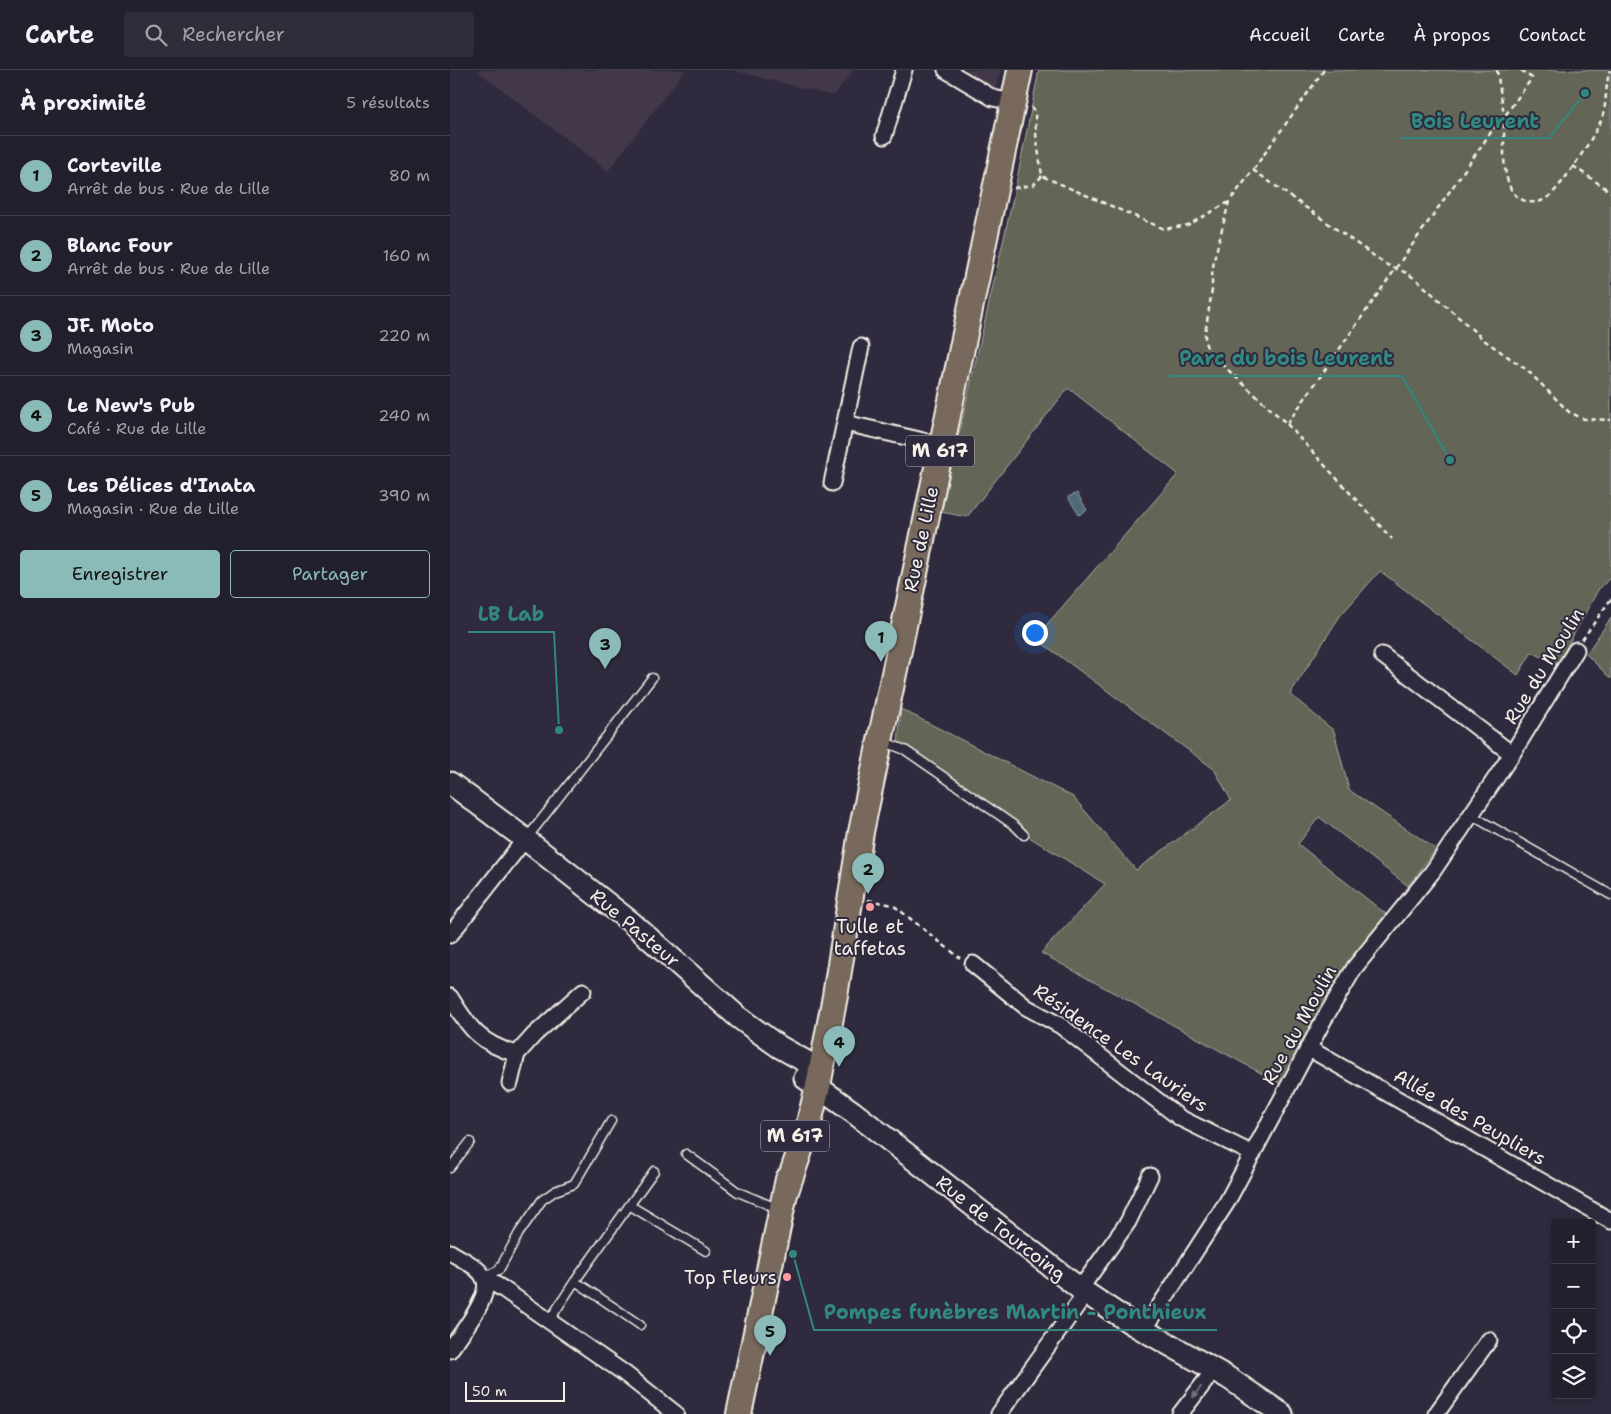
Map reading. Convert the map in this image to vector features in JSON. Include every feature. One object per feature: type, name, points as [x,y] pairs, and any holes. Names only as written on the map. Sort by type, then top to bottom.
[{"type":"main road","name":"Rue de Lille","points":[[813,1074],[836,996],[861,832],[1020,70]]},
{"type":"main road","name":"Rue Pasteur","points":[[450,783],[638,928],[738,1017],[813,1074]]},
{"type":"main road","name":"Rue de Lille","points":[[739,1414],[784,1202],[808,1127],[813,1074],[832,938],[861,832]]},
{"type":"main road","name":"Rue de Tourcoing","points":[[813,1074],[1083,1291],[1144,1330],[1214,1370],[1282,1414]]},
{"type":"street","points":[[884,136],[904,70]]},
{"type":"street","points":[[946,70],[993,98],[1012,102]]},
{"type":"street","points":[[832,483],[861,347]]},
{"type":"street","points":[[845,423],[941,445]]},
{"type":"street","name":"Rue du Moulin","points":[[1144,1330],[1219,1215],[1308,1048],[1362,957],[1425,881],[1512,754],[1576,650]]},
{"type":"street","name":"Rue du Moulin","points":[[1382,655],[1512,754]]},
{"type":"street","points":[[450,935],[525,839]]},
{"type":"street","name":"Résidence Les Lauriers","points":[[973,964],[1026,1007],[1062,1026],[1180,1118],[1253,1154]]},
{"type":"street","points":[[510,1084],[517,1054],[534,1035],[583,990]]},
{"type":"street","points":[[450,997],[467,1024],[480,1038],[517,1054]]},
{"type":"street","name":"Allée des Peupliers","points":[[1308,1048],[1611,1221]]},
{"type":"street","points":[[999,1414],[1128,1222],[1150,1176]]},
{"type":"street","points":[[450,1252],[630,1378],[676,1414]]},
{"type":"street","points":[[450,1350],[485,1296],[484,1277]]},
{"type":"street","points":[[1436,1414],[1489,1340]]},
{"type":"street","points":[[1180,1414],[1214,1370]]},
{"type":"lane","points":[[525,839],[652,678]]},
{"type":"lane","points":[[880,741],[905,750],[1015,826],[1024,836]]},
{"type":"lane","points":[[1471,815],[1611,895]]},
{"type":"lane","points":[[484,1277],[499,1270],[519,1233],[542,1200],[574,1184],[611,1121]]},
{"type":"lane","points":[[450,1168],[470,1142]]},
{"type":"lane","points":[[686,1154],[738,1192],[784,1202]]},
{"type":"lane","points":[[549,1321],[574,1281],[654,1171]]},
{"type":"lane","points":[[629,1205],[706,1251]]},
{"type":"lane","points":[[574,1281],[640,1325]]},
{"type":"path","points":[[1324,70],[1229,202],[1214,260],[1205,342],[1208,350],[1215,358],[1287,424],[1392,539]]},
{"type":"path","points":[[1497,70],[1504,117],[1506,166],[1510,189],[1517,197],[1533,203],[1549,197],[1574,166],[1597,130],[1603,115],[1606,83],[1610,70]]},
{"type":"path","points":[[1287,424],[1496,125],[1532,78],[1521,70]]},
{"type":"path","points":[[1012,102],[1032,107],[1034,110],[1042,176]]},
{"type":"path","points":[[1574,166],[1611,192]]},
{"type":"path","points":[[1253,170],[1387,265],[1418,281],[1484,340],[1527,370],[1568,412],[1584,419],[1611,420]]},
{"type":"path","points":[[995,185],[1011,188],[1033,185],[1042,176]]},
{"type":"path","points":[[1042,176],[1164,229],[1188,225],[1229,202]]},
{"type":"path","name":"Rue du Moulin","points":[[1576,650],[1611,599]]},
{"type":"path","points":[[851,897],[889,903],[964,962],[973,964]]},
{"type":"shaded area","points":[[476,70],[685,70],[608,171]]},
{"type":"shaded area","points":[[732,70],[854,70],[833,96]]},
{"type":"shaded area","points":[[961,70],[1001,70],[995,91]]},
{"type":"green space","points":[[1039,70],[1611,70],[1611,577],[1598,590],[1557,665],[1532,652],[1518,675],[1380,571],[1340,616],[1290,694],[1334,731],[1349,790],[1436,849],[1408,886],[1319,817],[1298,844],[1386,914],[1344,971],[1281,1084],[1041,953],[1105,884],[987,811],[898,744],[901,709],[1073,797],[1136,870],[1231,800],[1214,769],[1035,638],[1178,474],[1068,388],[967,517],[941,512],[1014,194]]},
{"type":"green space","points":[[1611,618],[1611,679],[1586,654]]},
{"type":"water","points":[[1077,493],[1087,510],[1079,515],[1068,497]]},
{"type":"place","name":"Bois Leurent","points":[[1585,93]]},
{"type":"place","name":"Parc du bois Leurent","points":[[1450,460]]},
{"type":"place","name":"Corteville","points":[[881,662]]},
{"type":"place","name":"JF. Moto","points":[[605,669]]},
{"type":"place","name":"LB Lab","points":[[559,730]]},
{"type":"place","name":"Blanc Four","points":[[868,894]]},
{"type":"place","name":"Tulle et taffetas","points":[[870,907]]},
{"type":"place","name":"Le New's Pub","points":[[839,1067]]},
{"type":"place","name":"Pompes funèbres Martin - Ponthieux","points":[[793,1254]]},
{"type":"place","name":"Top Fleurs","points":[[787,1277]]},
{"type":"place","name":"Les Délices d'Inata","points":[[770,1356]]}]
